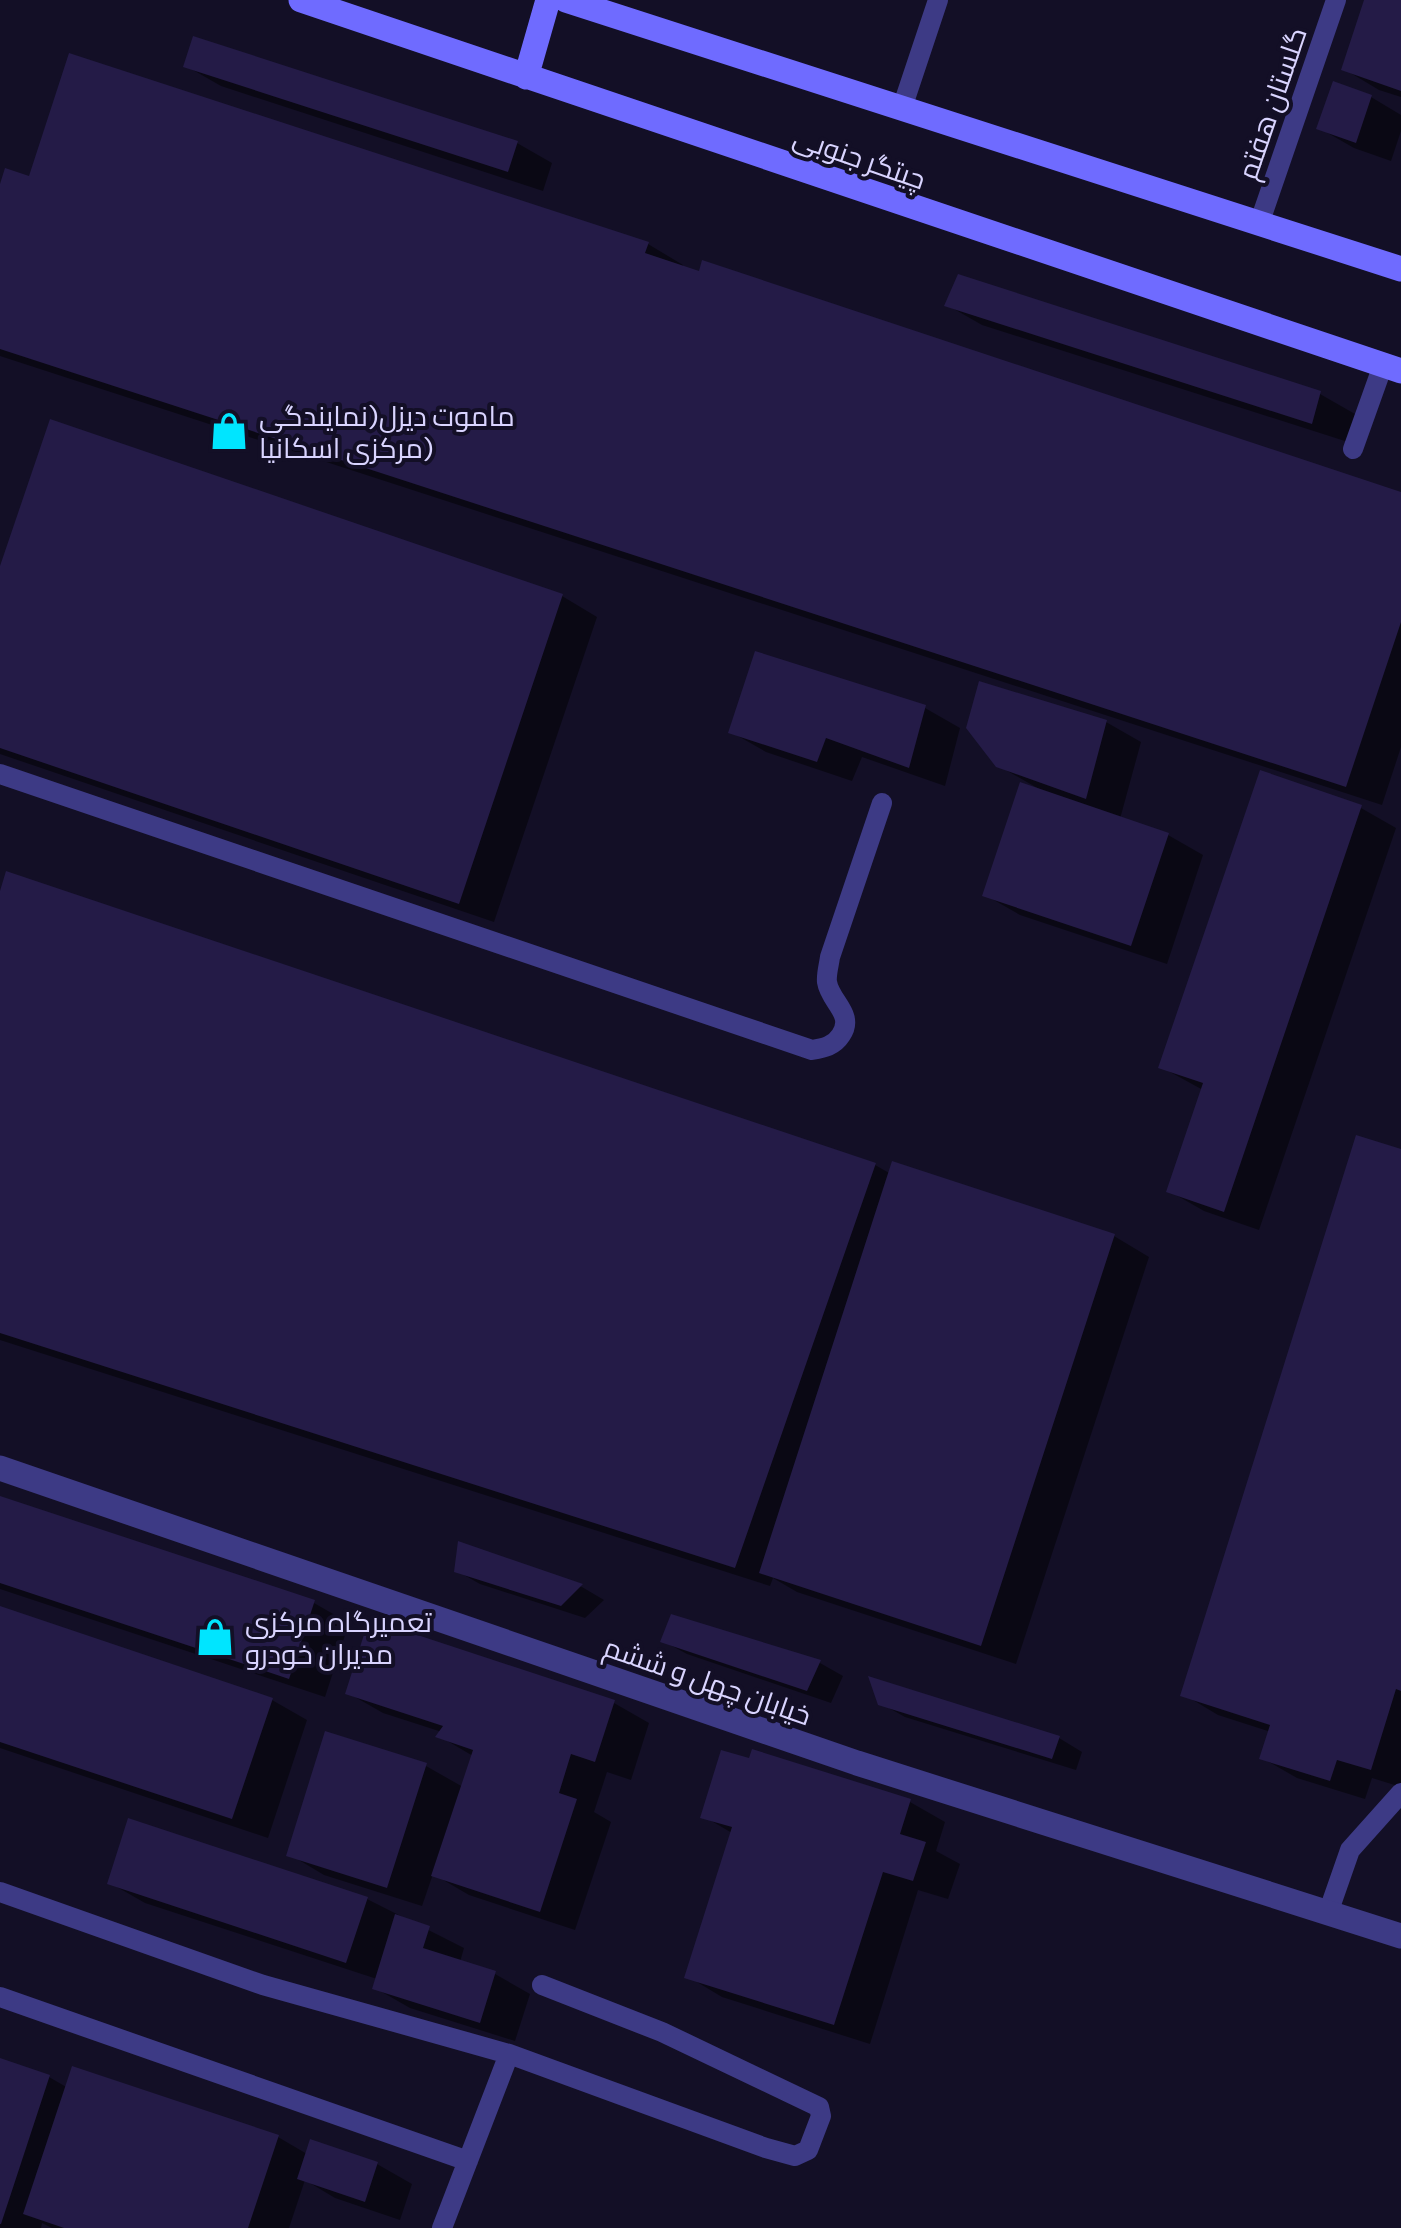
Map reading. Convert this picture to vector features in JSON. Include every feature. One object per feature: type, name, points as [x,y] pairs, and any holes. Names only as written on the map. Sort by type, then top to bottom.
[{"type":"main road","name":"چیتگر جنوبی","points":[[301,0],[1392,368]]},
{"type":"main road","points":[[526,77],[548,0]]},
{"type":"main road","name":"چیتگر جنوبی","points":[[566,0],[1401,269]]},
{"type":"street","name":"خیابان چهل و ششم","points":[[0,1468],[857,1763],[1401,1936]]},
{"type":"lane","points":[[902,108],[938,0]]},
{"type":"lane","name":"گلستان هفتم","points":[[1259,224],[1336,0]]},
{"type":"lane","points":[[1354,449],[1392,368]]},
{"type":"lane","points":[[0,774],[812,1050],[826,1048],[838,1040],[845,1028],[844,1014],[827,984],[830,958],[882,803]]},
{"type":"lane","points":[[1328,1913],[1350,1850],[1401,1793]]},
{"type":"lane","points":[[0,1892],[263,1985],[509,2054],[780,2152],[801,2155],[808,2150],[821,2116],[819,2107],[662,2032],[542,1984]]},
{"type":"lane","points":[[0,1997],[468,2161]]},
{"type":"lane","points":[[442,2228],[509,2054]]},
{"type":"building","points":[[1364,0],[1401,0],[1401,91],[1341,70]]},
{"type":"building","points":[[193,36],[518,141],[508,172],[183,67]]},
{"type":"building","points":[[69,53],[649,242],[645,253],[699,271],[702,260],[1401,492],[1401,622],[1346,787],[0,349],[0,184],[5,168],[29,176]]},
{"type":"building","points":[[1333,81],[1372,95],[1356,143],[1316,129]]},
{"type":"building","points":[[958,274],[1321,391],[1312,424],[944,306]]},
{"type":"building","points":[[50,419],[563,594],[459,904],[0,748],[0,566]]},
{"type":"building","points":[[755,651],[926,705],[909,768],[826,738],[817,762],[728,733]]},
{"type":"building","points":[[979,681],[1107,720],[1086,799],[996,767],[966,728]]},
{"type":"building","points":[[1260,770],[1362,805],[1224,1212],[1166,1192],[1203,1083],[1158,1068]]},
{"type":"building","points":[[1020,782],[1169,833],[1131,946],[982,896]]},
{"type":"building","points":[[6,871],[876,1163],[735,1568],[0,1333],[0,891]]},
{"type":"building","points":[[1356,1135],[1401,1149],[1401,1691],[1396,1689],[1371,1770],[1337,1760],[1330,1781],[1259,1759],[1270,1725],[1180,1696]]},
{"type":"building","points":[[892,1161],[1115,1234],[981,1646],[759,1573]]},
{"type":"building","points":[[0,1496],[315,1600],[289,1679],[0,1583]]},
{"type":"building","points":[[458,1541],[583,1584],[561,1606],[454,1572]]},
{"type":"building","points":[[0,1606],[273,1698],[232,1819],[0,1742]]},
{"type":"building","points":[[671,1614],[821,1660],[807,1691],[660,1642]]},
{"type":"building","points":[[369,1619],[615,1700],[595,1762],[571,1754],[559,1793],[577,1799],[540,1912],[431,1876],[473,1750],[435,1737],[443,1726],[345,1694]]},
{"type":"building","points":[[868,1676],[1060,1736],[1052,1759],[878,1705]]},
{"type":"building","points":[[325,1731],[427,1763],[387,1888],[286,1856]]},
{"type":"building","points":[[752,1749],[911,1799],[900,1834],[926,1842],[913,1881],[883,1872],[834,2025],[684,1978],[732,1827],[700,1818],[721,1750],[749,1758]]},
{"type":"building","points":[[128,1818],[368,1897],[346,1963],[107,1884]]},
{"type":"building","points":[[395,1914],[430,1926],[423,1948],[496,1971],[480,2023],[372,1989]]},
{"type":"building","points":[[0,2058],[50,2075],[1,2224],[0,2224]]},
{"type":"building","points":[[72,2066],[279,2135],[248,2228],[64,2228],[23,2214]]},
{"type":"building","points":[[310,2139],[378,2162],[365,2202],[297,2179]]},
{"type":"place","name":"ماموت دیزل(نمایندگی مرکزی اسکانیا)","points":[[229,431]]},
{"type":"place","name":"تعمیرگاه مرکزی مدیران خودرو","points":[[215,1637]]}]
